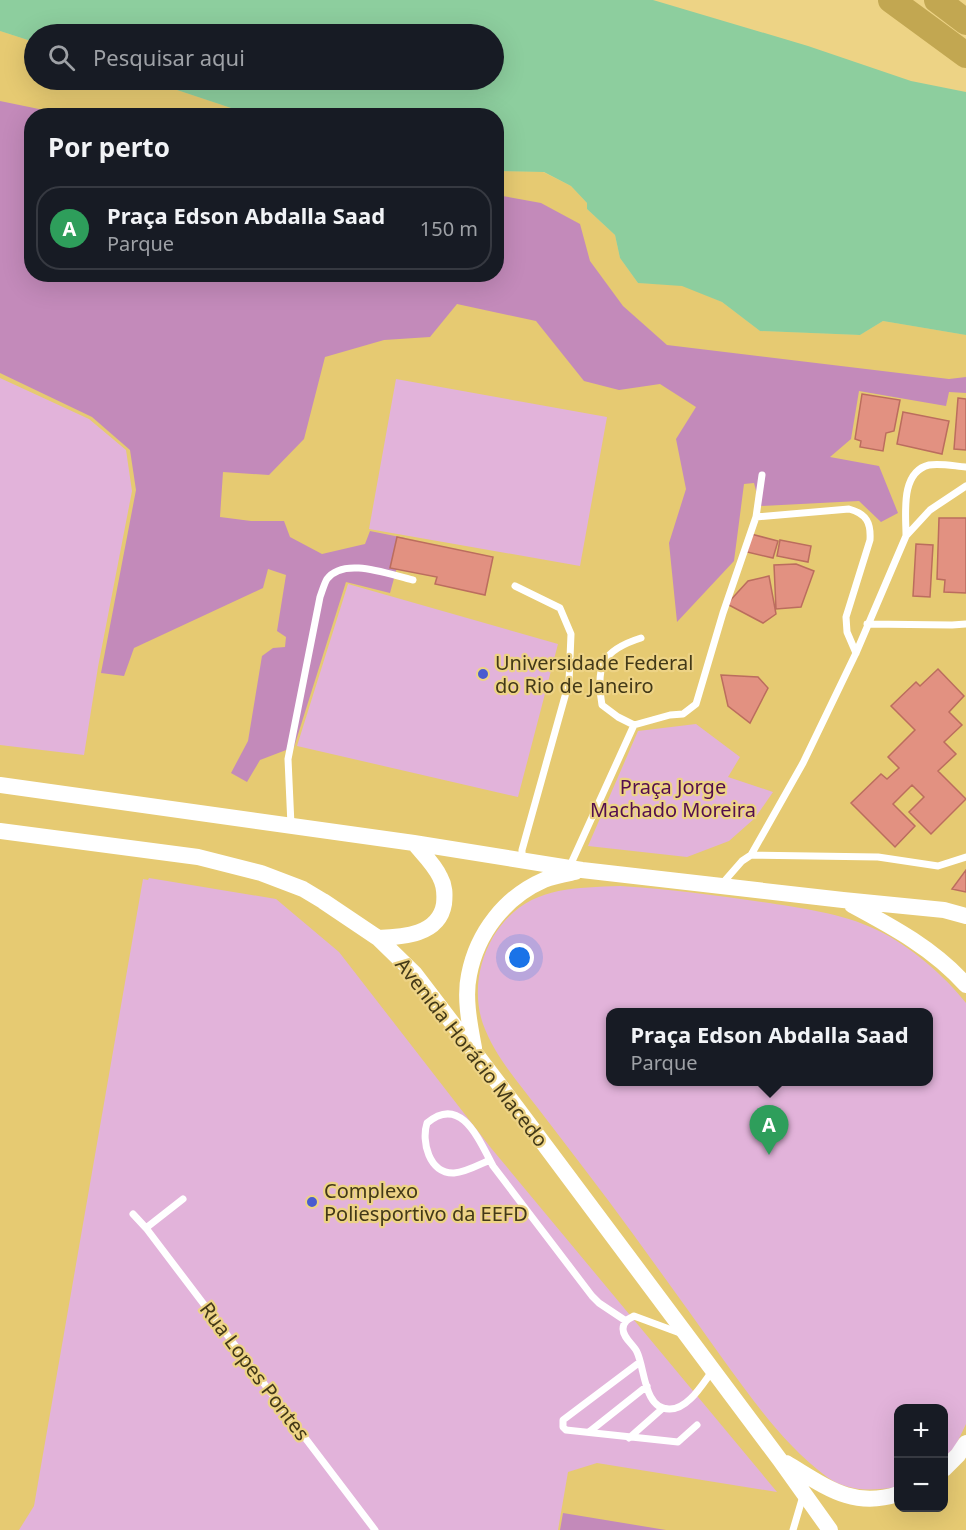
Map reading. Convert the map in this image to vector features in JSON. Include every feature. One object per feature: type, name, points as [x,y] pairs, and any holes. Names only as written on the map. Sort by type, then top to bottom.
[{"type":"highway","points":[[891,0],[966,55]]},
{"type":"highway","points":[[937,0],[966,22]]},
{"type":"street","points":[[0,785],[414,843],[575,869],[719,887],[944,910],[966,916]]},
{"type":"street","name":"Avenida Horácio Macedo","points":[[0,831],[198,857],[261,873],[303,889],[378,938],[415,974],[687,1335],[830,1530]]},
{"type":"street","points":[[378,938],[405,936],[424,930],[432,925],[443,909],[445,895],[440,874],[414,843]]},
{"type":"street","points":[[475,1053],[470,1023],[468,976],[475,953],[488,927],[505,905],[527,889],[575,869]]},
{"type":"street","points":[[843,900],[916,941],[937,957],[966,985]]},
{"type":"street","points":[[948,1464],[966,1443]]},
{"type":"street","points":[[780,1460],[834,1491],[852,1498],[870,1500],[894,1495]]},
{"type":"lane","points":[[906,536],[907,493],[910,481],[917,471],[935,464],[966,467]]},
{"type":"lane","points":[[641,638],[617,647],[604,659],[599,689],[602,705],[634,725],[684,714],[696,704],[723,613],[756,517],[762,475]]},
{"type":"lane","points":[[719,887],[742,861],[752,855],[803,763],[856,652],[906,536],[930,510],[966,486]]},
{"type":"lane","points":[[756,517],[849,509],[860,512],[866,519],[871,529],[870,540],[846,617],[847,632],[856,652]]},
{"type":"lane","points":[[291,826],[288,759],[320,597],[327,579],[338,570],[351,567],[413,580]]},
{"type":"lane","points":[[516,586],[560,608],[571,634],[569,681],[522,850],[522,861]]},
{"type":"lane","points":[[867,624],[966,624]]},
{"type":"lane","points":[[575,869],[634,725]]},
{"type":"lane","points":[[752,855],[878,857],[938,866],[966,857]]},
{"type":"lane","points":[[490,1160],[464,1172],[451,1173],[439,1168],[425,1146],[423,1134],[427,1123],[441,1113],[456,1114],[476,1136],[490,1160],[592,1296],[626,1321]]},
{"type":"lane","points":[[146,1228],[183,1199]]},
{"type":"lane","name":"Rua Lopes Pontes","points":[[133,1214],[146,1228],[375,1530]]},
{"type":"lane","points":[[687,1335],[634,1316],[626,1321],[623,1333],[637,1352],[651,1396],[663,1408],[672,1410],[682,1406],[713,1370]]},
{"type":"lane","points":[[640,1362],[563,1420],[563,1427],[566,1430],[678,1442],[697,1425]]},
{"type":"lane","points":[[589,1432],[647,1386]]},
{"type":"lane","points":[[628,1438],[663,1408]]},
{"type":"lane","points":[[793,1530],[804,1493]]},
{"type":"shaded area","points":[[0,0],[653,0],[808,46],[911,81],[966,92],[966,335],[883,321],[860,335],[760,331],[722,302],[682,286],[638,283],[620,258],[615,235],[587,209],[587,203],[571,186],[544,172],[504,171],[504,108],[231,108],[177,90],[504,90],[504,24],[24,24],[24,39],[0,31]]},
{"type":"shaded area","name":"Universidade Federal do Rio de Janeiro","points":[[0,31],[24,39],[24,90],[177,90],[231,108],[24,108],[24,282],[504,282],[504,171],[543,172],[571,186],[587,203],[587,209],[615,235],[620,258],[638,283],[682,285],[722,302],[760,331],[860,335],[883,321],[966,335],[966,1530],[0,1530]]},
{"type":"shaded area","points":[[0,101],[34,108],[24,108],[24,282],[504,282],[504,196],[541,203],[580,224],[590,261],[623,306],[667,345],[949,379],[966,377],[966,393],[949,392],[946,406],[859,391],[851,439],[830,457],[879,466],[898,513],[881,522],[859,501],[760,506],[754,483],[744,484],[734,561],[677,622],[669,543],[686,489],[676,439],[696,407],[660,384],[619,390],[584,381],[536,321],[457,304],[430,337],[384,340],[325,357],[304,439],[269,475],[223,472],[220,517],[251,521],[284,521],[290,537],[322,554],[365,544],[370,531],[405,538],[390,593],[346,582],[294,747],[260,760],[247,782],[231,773],[248,741],[262,656],[273,648],[285,647],[286,637],[277,631],[286,575],[268,569],[263,588],[134,648],[124,676],[101,673],[136,490],[130,450],[92,417],[0,373]]},
{"type":"shaded area","points":[[563,1513],[666,1530],[560,1530]]},
{"type":"green space","points":[[0,378],[89,419],[126,450],[132,491],[98,667],[84,755],[0,745]]},
{"type":"green space","points":[[396,379],[607,417],[580,566],[369,529]]},
{"type":"green space","points":[[348,584],[558,644],[518,797],[297,746]]},
{"type":"green space","name":"Praça Jorge Machado Moreira","points":[[696,724],[740,757],[728,777],[773,792],[755,818],[729,841],[687,857],[588,846],[638,731]]},
{"type":"green space","name":"Complexo Poliesportivo da EEFD","points":[[149,878],[276,899],[339,952],[491,1148],[777,1492],[597,1463],[568,1472],[558,1530],[19,1530],[34,1506],[143,879],[148,880]]},
{"type":"green space","points":[[638,887],[762,902],[836,915],[864,924],[889,936],[937,972],[966,1003],[966,1424],[955,1447],[948,1454],[948,1404],[894,1404],[894,1487],[861,1489],[835,1482],[811,1464],[782,1435],[744,1388],[621,1218],[500,1057],[483,1024],[478,1002],[479,979],[484,957],[493,937],[519,908],[533,899],[565,890]]},
{"type":"building","points":[[862,394],[900,400],[894,431],[886,433],[883,451],[860,447],[861,441],[855,439]]},
{"type":"building","points":[[958,398],[966,399],[966,450],[954,449]]},
{"type":"building","points":[[903,412],[949,421],[942,454],[897,444]]},
{"type":"building","points":[[939,518],[966,518],[966,593],[944,592],[945,580],[937,579]]},
{"type":"building","points":[[751,534],[778,541],[773,558],[747,552]]},
{"type":"building","points":[[397,537],[493,557],[485,595],[435,584],[437,577],[390,568]]},
{"type":"building","points":[[780,540],[811,546],[808,562],[777,556]]},
{"type":"building","points":[[916,544],[933,545],[930,597],[913,596]]},
{"type":"building","points":[[796,564],[814,571],[801,607],[776,609],[774,565]]},
{"type":"building","points":[[769,576],[776,614],[763,623],[727,604],[748,581]]},
{"type":"building","points":[[938,669],[964,696],[949,712],[962,725],[944,742],[956,754],[938,771],[966,799],[931,834],[909,812],[924,797],[912,785],[893,804],[915,826],[895,847],[851,803],[881,774],[887,779],[899,768],[888,757],[915,730],[891,706],[916,682],[920,686]]},
{"type":"building","points":[[721,675],[758,677],[768,688],[750,723],[728,706]]},
{"type":"building","points":[[966,870],[966,892],[952,889]]},
{"type":"place","name":"Universidade Federal do Rio de Janeiro","points":[[483,674]]},
{"type":"place","name":"Praça Edson Abdalla Saad","points":[[769,1155]]},
{"type":"place","name":"Complexo Poliesportivo da EEFD","points":[[312,1202]]}]
